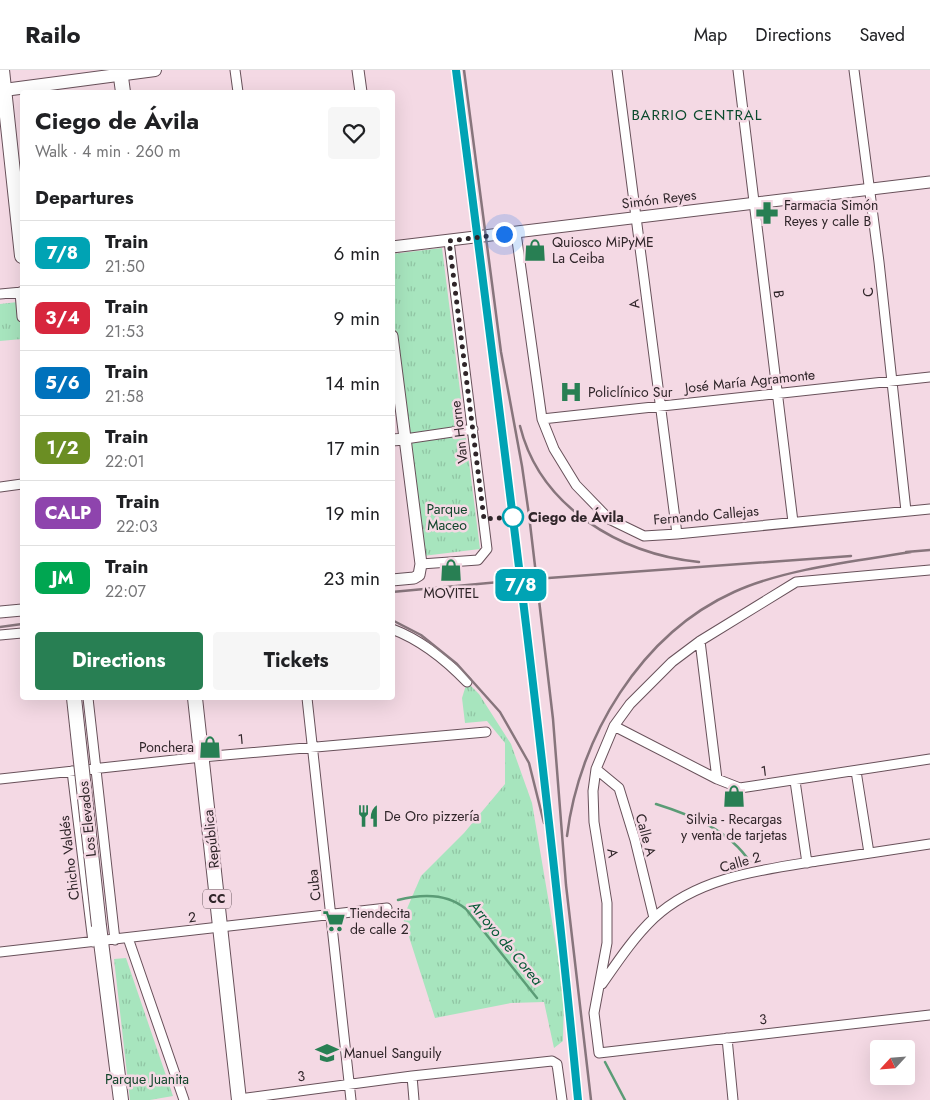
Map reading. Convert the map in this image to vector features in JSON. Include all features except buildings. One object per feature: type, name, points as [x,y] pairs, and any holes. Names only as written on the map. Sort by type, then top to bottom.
[{"type":"main road","points":[[2,70],[2,90],[20,239]]},
{"type":"main road","points":[[2,90],[120,72],[155,70]]},
{"type":"main road","points":[[120,72],[123,90]]},
{"type":"main road","name":"Los Elevados","points":[[74,700],[99,926],[97,942],[122,1100]]},
{"type":"main road","name":"República","points":[[195,700],[237,1100]]},
{"type":"street","points":[[236,70],[238,90]]},
{"type":"street","points":[[358,70],[361,90]]},
{"type":"street","name":"A","points":[[617,70],[638,217],[677,534]]},
{"type":"street","name":"B","points":[[738,70],[793,522]]},
{"type":"street","name":"C","points":[[854,70],[893,381],[906,511]]},
{"type":"street","name":"Simón Reyes","points":[[395,247],[930,182]]},
{"type":"street","name":"Fernando Callejas","points":[[516,233],[542,419],[554,449],[576,485],[609,518],[644,536],[930,510]]},
{"type":"street","name":"Van Horne","points":[[421,564],[478,560],[487,548],[449,241]]},
{"type":"street","points":[[0,294],[20,292]]},
{"type":"street","points":[[395,358],[421,564],[419,575],[414,578],[395,580]]},
{"type":"street","name":"José María Agramonte","points":[[542,419],[930,377]]},
{"type":"street","points":[[395,440],[473,429]]},
{"type":"street","points":[[0,487],[20,484]]},
{"type":"street","name":"A","points":[[599,1052],[594,1013],[607,943],[607,904],[594,822],[593,791],[596,769],[614,726],[650,682],[700,641],[796,582],[930,570]]},
{"type":"street","points":[[0,612],[20,610]]},
{"type":"street","points":[[395,629],[410,636],[437,655],[467,682]]},
{"type":"street","points":[[0,635],[20,633]]},
{"type":"street","points":[[700,641],[717,779]]},
{"type":"street","points":[[88,700],[115,940]]},
{"type":"street","name":"Cuba","points":[[306,700],[352,1100]]},
{"type":"street","name":"1","points":[[614,726],[717,779],[740,788],[796,781],[930,759]]},
{"type":"street","name":"1","points":[[0,779],[202,757],[486,732]]},
{"type":"street","name":"Calle A","points":[[596,769],[619,788],[635,840],[654,918]]},
{"type":"street","name":"Chicho Valdés","points":[[72,771],[97,942]]},
{"type":"street","points":[[856,771],[869,853]]},
{"type":"street","points":[[796,781],[807,863]]},
{"type":"street","name":"Calle 2","points":[[599,988],[621,956],[654,918],[700,888],[770,868],[930,844]]},
{"type":"street","name":"2","points":[[0,952],[331,916],[387,908]]},
{"type":"street","points":[[128,938],[184,1100]]},
{"type":"street","name":"3","points":[[599,1052],[930,1015]]},
{"type":"street","points":[[727,1038],[733,1100]]},
{"type":"street","name":"3","points":[[237,1100],[412,1076],[552,1061],[557,1064],[562,1100]]},
{"type":"street","points":[[412,1076],[414,1100]]},
{"type":"green space","name":"Parque Maceo","points":[[442,248],[480,549],[423,556],[395,328],[395,254]]},
{"type":"green space","points":[[18,302],[20,339],[0,341],[0,304]]},
{"type":"green space","points":[[467,682],[479,694],[511,744],[532,803],[564,992],[563,1041],[554,1048],[544,1002],[511,1003],[435,1018],[403,918],[421,876],[464,833],[505,784],[505,743],[487,721],[465,723],[462,698]]},
{"type":"green space","name":"Parque Juanita","points":[[126,958],[173,1096],[150,1100],[130,1100],[114,959]]},
{"type":"waterway","points":[[656,804],[696,819],[720,832],[750,862]]},
{"type":"waterway","name":"Arroyo de Corea","points":[[398,900],[434,896],[459,904],[466,909],[537,998]]},
{"type":"waterway","name":"Arroyo de Corea","points":[[605,1062],[625,1100]]},
{"type":"railway","points":[[456,70],[536,713],[578,1100]]},
{"type":"railway","points":[[464,70],[501,352],[529,515],[553,719],[566,885],[591,1100]]},
{"type":"railway","points":[[520,426],[530,455],[545,480],[565,503],[587,521],[613,537],[641,549],[669,557],[699,562]]},
{"type":"railway","points":[[906,552],[930,550]]},
{"type":"railway","points":[[567,836],[574,799],[585,762],[601,726],[620,693],[643,662],[670,634],[701,610],[734,592],[754,584],[775,577],[821,567],[911,552]]},
{"type":"railway","points":[[395,592],[521,580],[851,556]]},
{"type":"railway","points":[[395,622],[421,635],[457,664],[500,712],[529,763],[544,823]]},
{"type":"railway","points":[[0,627],[20,624]]},
{"type":"train","name":"7/8","points":[[456,70],[513,516],[556,874],[578,1100]]},
{"type":"place","name":"Farmacia Simón Reyes y calle B","points":[[767,213]]},
{"type":"place","name":"Quiosco MiPyME La Ceiba","points":[[535,250]]},
{"type":"place","name":"Policlínico Sur","points":[[571,392]]},
{"type":"place","name":"Ciego de Ávila","points":[[513,517]]},
{"type":"place","name":"MOVITEL","points":[[451,570]]},
{"type":"place","name":"Ponchera","points":[[210,747]]},
{"type":"place","name":"Silvia - Recargas y venta de tarjetas","points":[[734,796]]},
{"type":"place","name":"De Oro pizzería","points":[[368,816]]},
{"type":"place","name":"Tiendecita de calle 2","points":[[334,921]]},
{"type":"place","name":"Manuel Sanguily","points":[[327,1053]]},
{"type":"district","name":"BARRIO CENTRAL","points":[[697,115]]},
{"type":"route","points":[[504,234],[449,241],[484,519],[513,517]]}]
